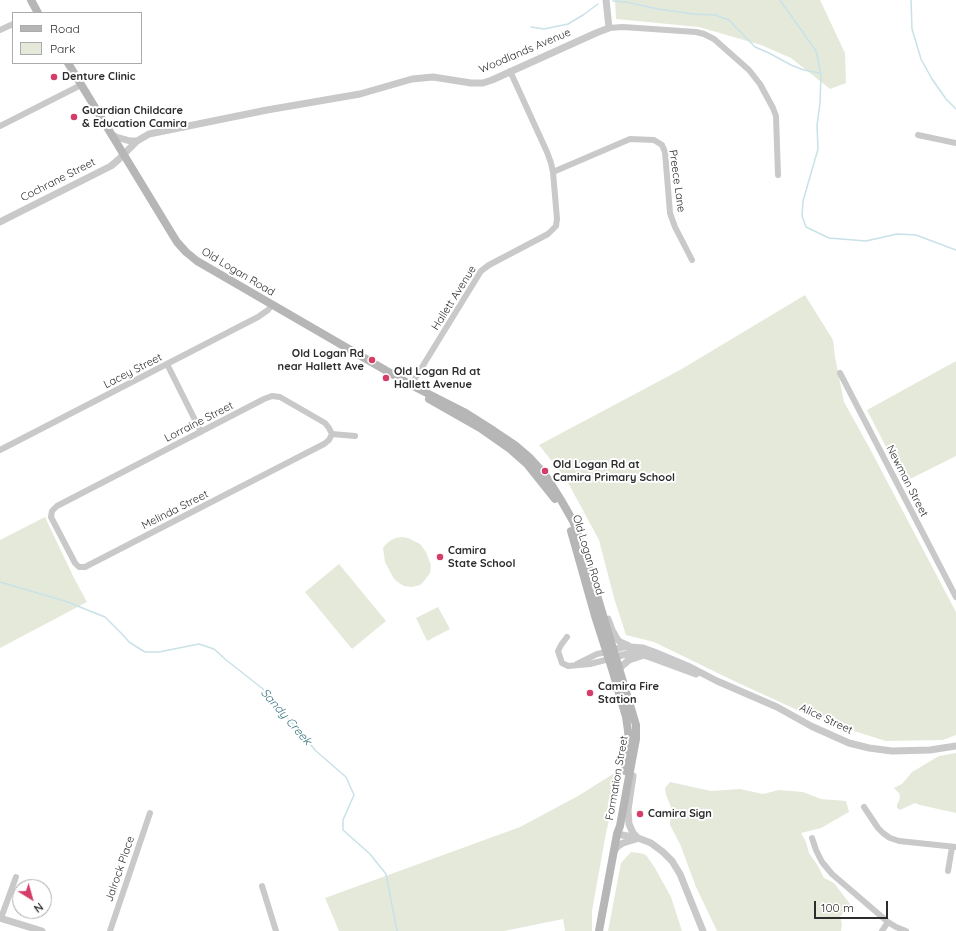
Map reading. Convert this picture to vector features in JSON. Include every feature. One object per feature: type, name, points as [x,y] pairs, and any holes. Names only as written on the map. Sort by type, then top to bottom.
[{"type":"main road","points":[[31,0],[37,12]]},
{"type":"main road","name":"Old Logan Road","points":[[69,64],[169,230],[177,242],[196,261],[411,385],[457,408],[494,431],[522,451],[540,469],[573,521],[598,599],[611,654]]},
{"type":"main road","name":"Old Logan Road","points":[[411,385],[433,402],[480,428],[510,449],[527,464],[553,496],[569,525],[595,616],[611,654]]},
{"type":"main road","name":"Formation Street","points":[[600,931],[636,739],[636,725],[619,669],[611,654]]},
{"type":"main road","name":"Formation Street","points":[[611,654],[623,704],[629,743],[615,826],[617,834]]},
{"type":"street","points":[[606,0],[609,28]]},
{"type":"street","points":[[0,30],[12,24]]},
{"type":"street","name":"Woodlands Avenue","points":[[123,155],[137,141],[149,134],[267,110],[360,94],[412,79],[433,77],[471,83],[483,83],[596,33],[609,28],[623,26],[696,32],[704,34],[714,39],[749,70],[760,84],[776,116],[778,175]]},
{"type":"street","name":"Hallett Avenue","points":[[411,385],[481,271],[489,264],[548,234],[556,226],[557,219],[553,172],[547,152],[510,71]]},
{"type":"street","points":[[0,126],[81,84]]},
{"type":"street","points":[[111,134],[130,141],[137,141]]},
{"type":"street","points":[[918,135],[956,143]]},
{"type":"street","name":"Preece Lane","points":[[553,172],[630,139],[654,140],[662,145],[665,152],[670,213],[675,227],[692,260]]},
{"type":"street","name":"Cochrane Street","points":[[0,222],[111,166],[123,155]]},
{"type":"street","name":"Lacey Street","points":[[0,450],[258,317],[272,305]]},
{"type":"street","points":[[167,364],[201,432]]},
{"type":"street","name":"Newman Street","points":[[840,373],[956,598]]},
{"type":"street","name":"Lorraine Street","points":[[52,511],[57,506],[272,396],[280,398],[325,423],[332,434]]},
{"type":"street","points":[[332,434],[355,436]]},
{"type":"street","name":"Melinda Street","points":[[52,511],[51,517],[74,562],[79,567],[85,567],[324,444],[329,440],[332,434]]},
{"type":"street","name":"Old Logan Road","points":[[598,599],[607,615],[617,639],[631,647]]},
{"type":"street","points":[[567,637],[558,651],[562,662],[568,666],[590,664],[611,654]]},
{"type":"street","name":"Alice Street","points":[[611,654],[623,647],[643,648],[654,652],[777,707],[811,726],[850,743],[869,748],[892,751],[930,750],[956,746]]},
{"type":"street","name":"Alice Street","points":[[611,654],[636,653],[717,681]]},
{"type":"street","points":[[619,669],[629,660],[647,656]]},
{"type":"street","points":[[636,739],[634,772],[628,810],[630,827],[638,838]]},
{"type":"street","points":[[864,808],[878,828],[890,838],[899,841],[954,847],[948,871]]},
{"type":"street","name":"Jalrock Place","points":[[110,931],[150,814]]},
{"type":"street","points":[[617,834],[638,838],[654,845],[672,861],[680,874],[703,931]]},
{"type":"street","points":[[614,851],[623,843],[638,838]]},
{"type":"street","points":[[812,838],[822,862],[832,874],[888,922],[906,931]]},
{"type":"street","points":[[16,877],[0,918],[42,931]]},
{"type":"street","points":[[262,886],[276,931]]},
{"type":"street","points":[[882,931],[888,922]]},
{"type":"green space","points":[[615,0],[820,0],[845,53],[846,83],[830,89],[791,58],[761,45],[699,27],[616,19]]},
{"type":"green space","points":[[805,295],[833,340],[844,402],[956,612],[956,735],[943,740],[886,741],[819,720],[654,642],[626,635],[614,598],[599,540],[566,479],[539,445],[680,370]]},
{"type":"green space","points":[[956,361],[956,456],[904,482],[867,410]]},
{"type":"green space","points":[[45,517],[87,602],[0,648],[0,540]]},
{"type":"green space","points":[[402,537],[408,538],[420,544],[426,552],[431,565],[430,573],[420,585],[412,587],[404,586],[399,583],[394,579],[385,562],[383,548],[391,540]]},
{"type":"green space","points":[[339,564],[386,621],[352,649],[305,592]]},
{"type":"green space","points":[[438,607],[450,629],[427,641],[416,618]]},
{"type":"green space","points":[[956,753],[956,813],[915,803],[900,810],[897,808],[900,797],[899,793],[894,788],[902,784],[912,772],[939,756]]},
{"type":"green space","points":[[621,769],[606,833],[592,911],[592,931],[565,931],[563,919],[504,931],[339,931],[325,898],[520,827],[578,796]]},
{"type":"green space","points":[[670,782],[711,791],[740,789],[763,794],[779,790],[803,792],[821,799],[846,801],[849,812],[821,828],[801,833],[806,842],[809,853],[824,878],[834,883],[850,904],[840,917],[842,924],[841,931],[717,931],[696,887],[680,844],[670,825],[671,807],[665,788]]},
{"type":"green space","points":[[631,852],[646,855],[655,868],[671,897],[682,931],[608,931],[621,863]]},
{"type":"waterway","points":[[780,0],[816,51],[821,74],[820,103],[817,125],[818,149],[803,201],[802,216],[806,227],[829,238],[866,241],[897,234],[916,235],[956,250]]},
{"type":"waterway","points":[[911,0],[912,29],[921,59],[932,79],[946,99],[956,109]]},
{"type":"waterway","points":[[613,1],[693,14],[715,15],[729,20],[755,47],[791,65],[804,70],[819,73]]},
{"type":"waterway","points":[[531,27],[544,29],[568,24],[598,4]]},
{"type":"waterway","name":"Sandy Creek","points":[[0,582],[65,601],[105,617],[129,642],[145,652],[159,652],[199,644],[214,649],[263,689],[316,751],[346,777],[354,795],[343,820],[343,830],[370,854],[386,874],[397,931]]},
{"type":"place","name":"Denture Clinic","points":[[54,77]]},
{"type":"place","name":"Guardian Childcare & Education Camira","points":[[74,117]]},
{"type":"place","name":"Old Logan Rd near Hallett Ave","points":[[372,360]]},
{"type":"place","name":"Old Logan Rd at Hallett Avenue","points":[[386,378]]},
{"type":"place","name":"Old Logan Rd at Camira Primary School","points":[[545,471]]},
{"type":"place","name":"Camira State School","points":[[440,557]]},
{"type":"place","name":"Camira Fire Station","points":[[590,693]]},
{"type":"place","name":"Camira Sign","points":[[640,814]]}]
